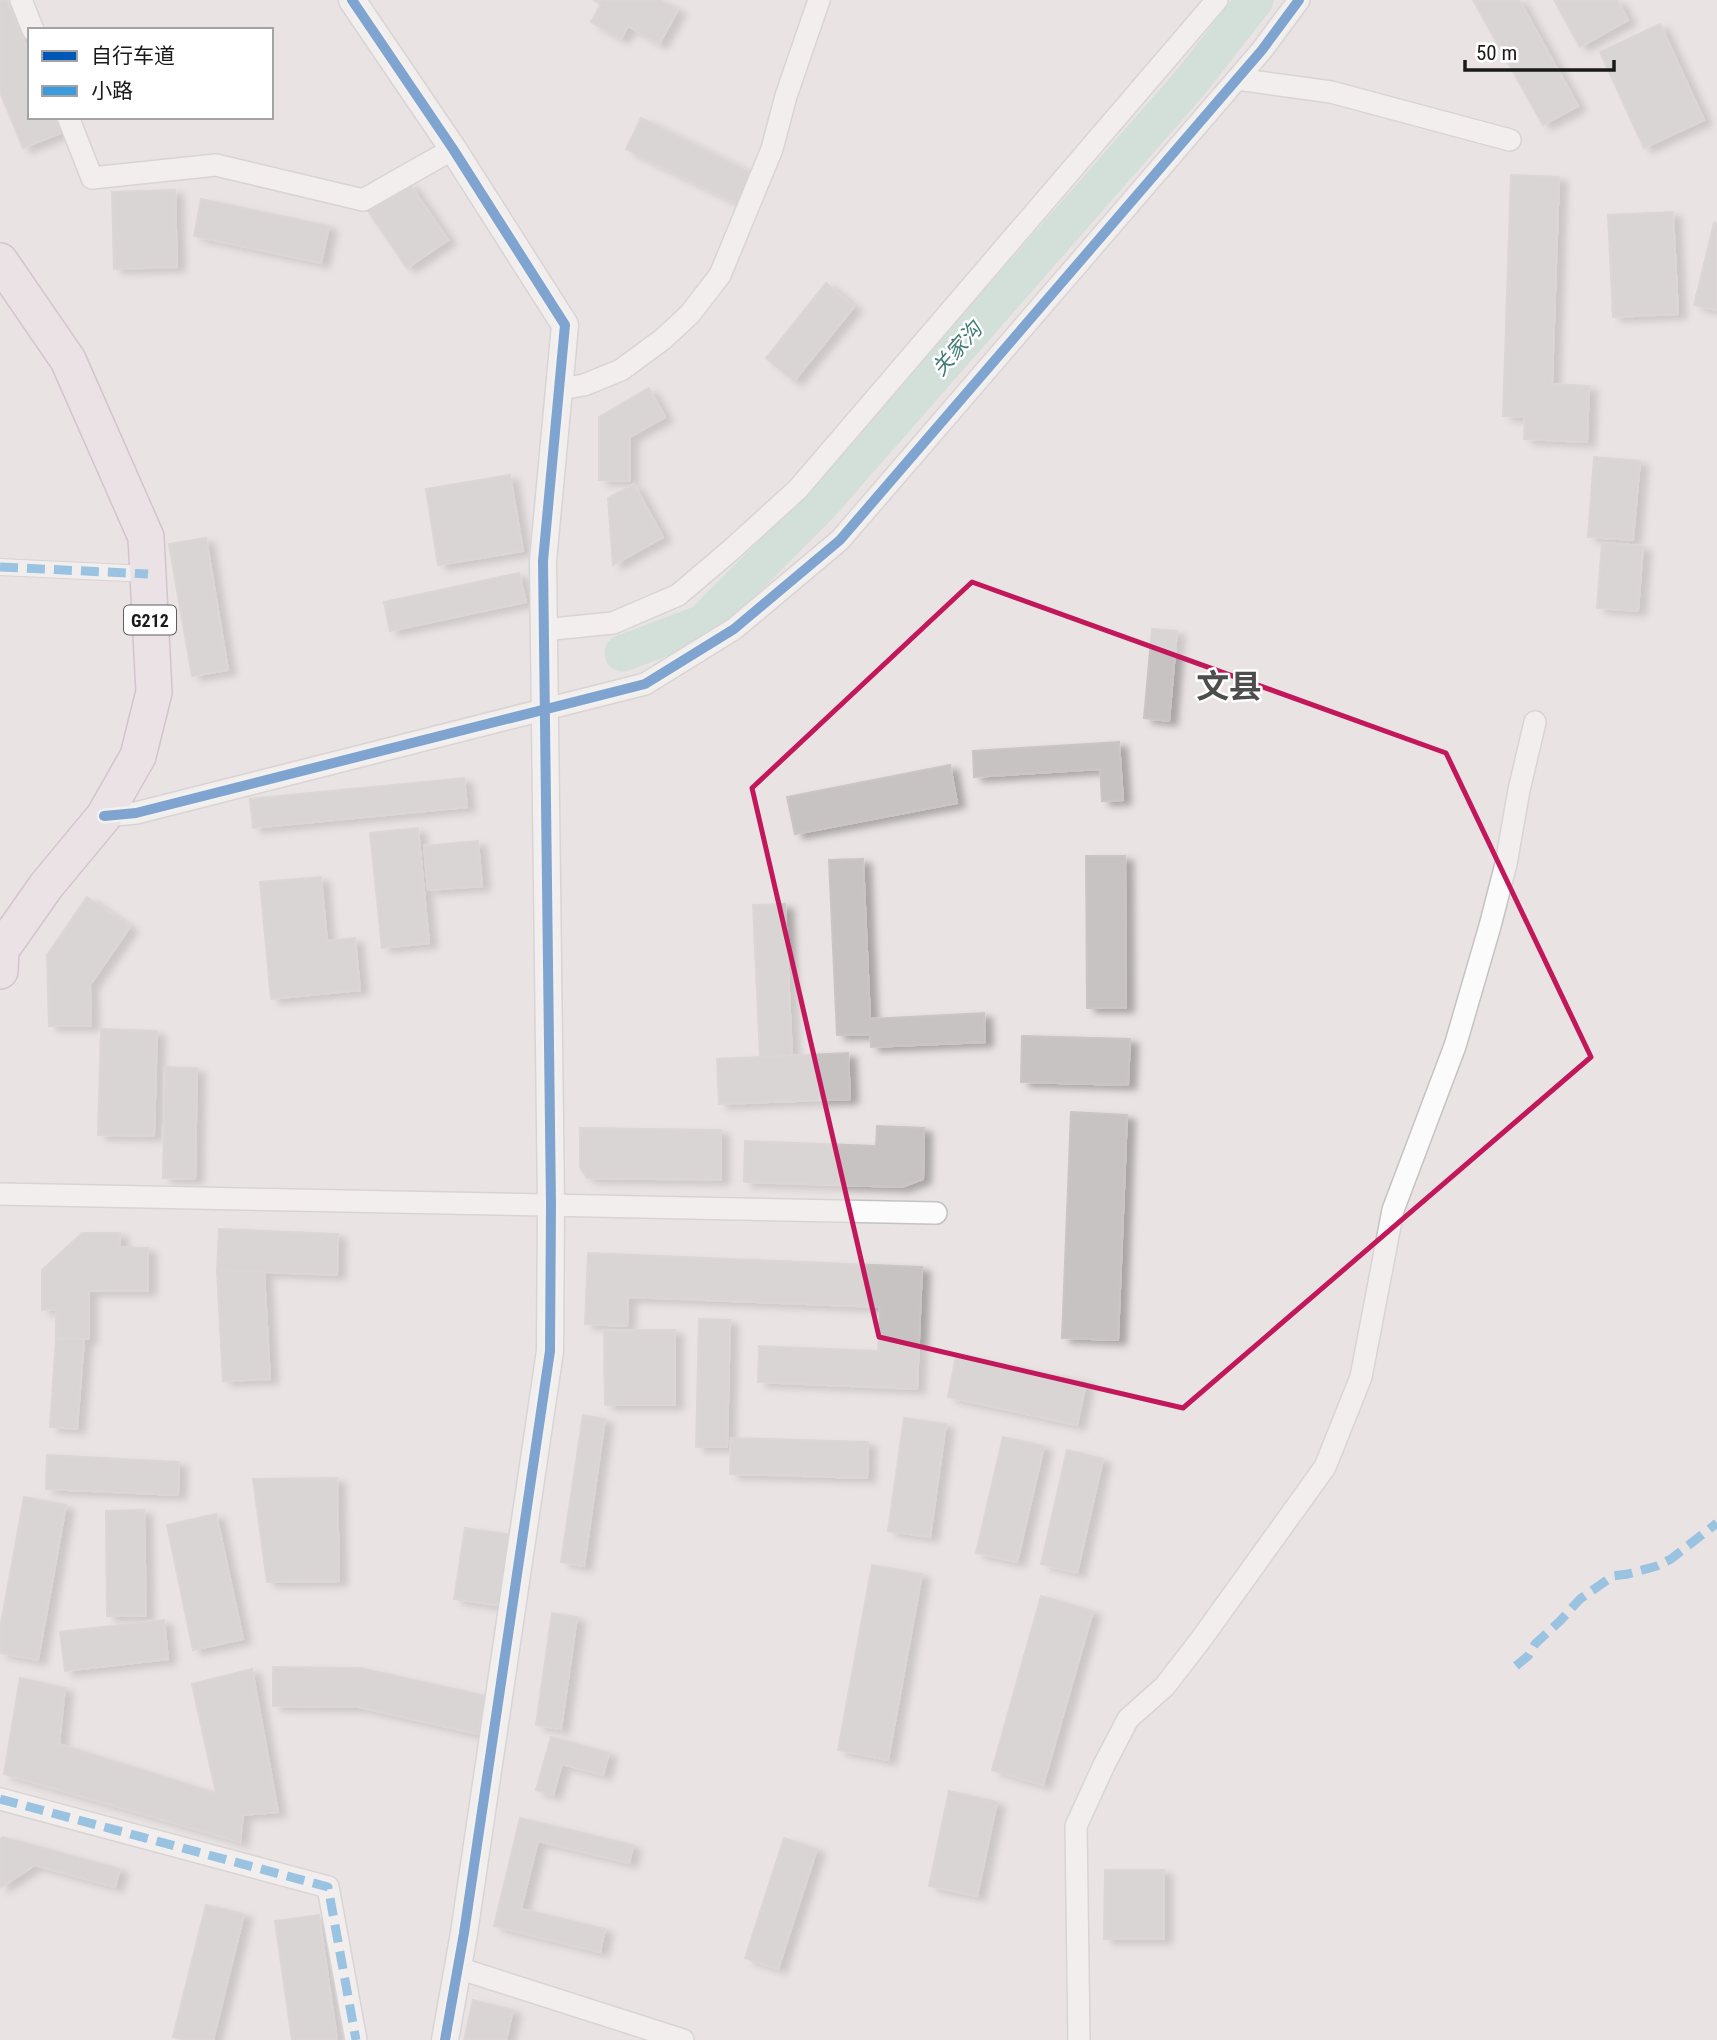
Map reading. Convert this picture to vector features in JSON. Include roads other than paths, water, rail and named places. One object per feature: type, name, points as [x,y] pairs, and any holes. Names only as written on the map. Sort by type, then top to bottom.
[{"type":"highway","name":"G212","points":[[0,261],[68,360],[146,537],[136,574],[154,692],[138,756],[104,816],[46,886],[1,950],[0,971]]},
{"type":"street","points":[[21,0],[32,28]]},
{"type":"street","points":[[352,0],[453,149],[565,325],[543,561],[551,1205],[550,1351],[445,2040]]},
{"type":"street","points":[[559,389],[584,386],[621,370],[690,314],[720,275],[772,149],[786,96],[819,0]]},
{"type":"street","points":[[543,630],[613,622],[678,595],[798,489],[1217,0]]},
{"type":"street","points":[[104,816],[136,813],[645,684],[734,629],[841,540],[1262,50],[1299,0]]},
{"type":"street","points":[[1237,79],[1331,92],[1510,140]]},
{"type":"street","points":[[69,119],[92,178],[216,165],[363,200],[453,149]]},
{"type":"street","points":[[0,567],[136,574]]},
{"type":"street","points":[[1079,2040],[1076,1826],[1128,1719],[1165,1686],[1195,1648],[1325,1466],[1361,1377],[1393,1210],[1455,1046],[1490,926],[1506,864],[1535,722]]},
{"type":"street","points":[[0,1194],[936,1213]]},
{"type":"street","points":[[0,1799],[328,1887],[356,2040]]},
{"type":"street","points":[[458,1968],[683,2040]]},
{"type":"waterway","name":"关家沟","points":[[623,653],[703,623],[820,505],[1190,83],[1255,0]]},
{"type":"district","name":"文县","points":[[1229,686]]}]
